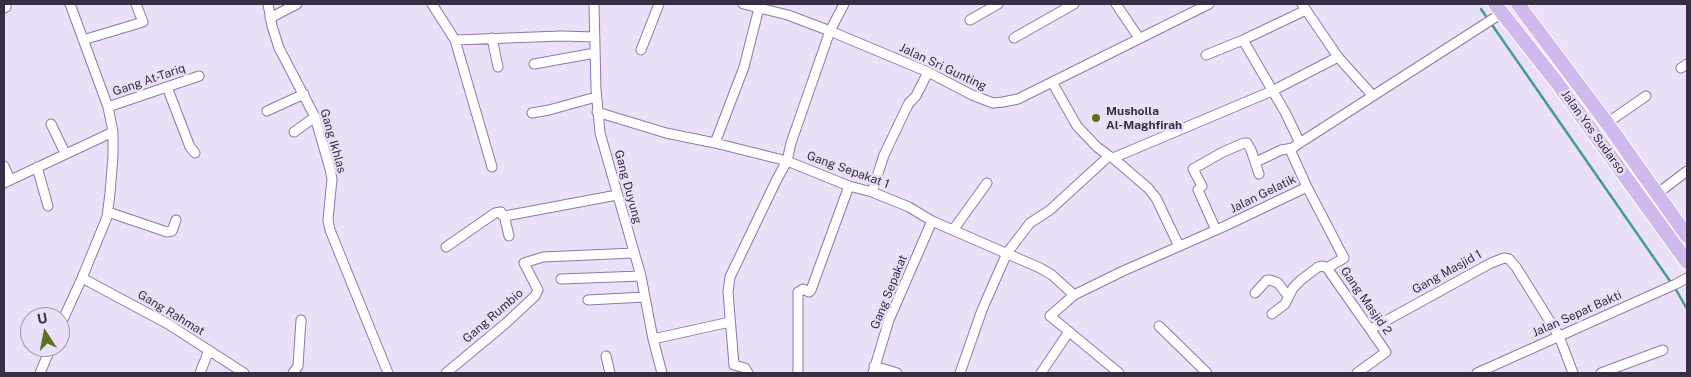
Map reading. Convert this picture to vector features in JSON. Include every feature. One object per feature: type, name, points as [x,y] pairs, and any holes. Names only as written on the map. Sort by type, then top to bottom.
[{"type":"main road","name":"Jalan Yos Sudarso","points":[[1518,4],[1607,122],[1687,236]]},
{"type":"main road","name":"Jalan Yos Sudarso","points":[[1494,15],[1558,84],[1687,262]]},
{"type":"main road","points":[[1558,84],[1571,74]]},
{"type":"street","points":[[4,8],[6,7],[5,4]]},
{"type":"street","points":[[69,307],[108,212],[113,132],[108,107],[70,4]]},
{"type":"street","points":[[83,40],[143,22],[136,4]]},
{"type":"street","name":"Gang Ikhlas","points":[[268,4],[279,48],[315,116],[332,179],[328,220],[330,230],[388,373]]},
{"type":"street","points":[[270,18],[297,4]]},
{"type":"street","points":[[432,4],[456,40],[492,167]]},
{"type":"street","name":"Gang Duyung","points":[[594,4],[596,96],[600,133],[641,276],[653,339],[662,373]]},
{"type":"street","points":[[641,50],[658,4]]},
{"type":"street","name":"Jalan Sri Gunting","points":[[743,4],[760,5],[830,30],[928,72],[964,91],[993,102],[1018,99],[1209,4]]},
{"type":"street","points":[[748,373],[745,368],[734,365],[728,292],[730,277],[787,161],[791,143],[830,30],[844,4]]},
{"type":"street","points":[[970,20],[998,4]]},
{"type":"street","points":[[1014,38],[1074,4]]},
{"type":"street","points":[[1116,4],[1139,38]]},
{"type":"street","points":[[715,143],[744,67],[760,5]]},
{"type":"street","points":[[1206,55],[1242,40],[1304,7],[1338,57],[1373,96]]},
{"type":"street","points":[[1256,162],[1281,150],[1296,146],[1494,15]]},
{"type":"street","points":[[456,40],[560,36],[595,37]]},
{"type":"street","points":[[492,38],[498,67]]},
{"type":"street","name":"Jalan Gelatik","points":[[1074,295],[1307,187],[1292,154],[1296,146],[1285,112],[1242,40]]},
{"type":"street","points":[[534,64],[595,53]]},
{"type":"street","points":[[960,373],[982,310],[1007,252],[1030,223],[1050,210],[1111,157],[1272,91],[1338,57]]},
{"type":"street","points":[[872,192],[884,155],[904,111],[916,96],[928,72]]},
{"type":"street","name":"Gang At-Tariq","points":[[108,107],[199,76]]},
{"type":"street","points":[[1052,82],[1077,126],[1148,188],[1156,198],[1179,246]]},
{"type":"street","points":[[167,87],[187,140],[195,153]]},
{"type":"street","points":[[267,112],[304,94]]},
{"type":"street","points":[[532,113],[596,96]]},
{"type":"street","points":[[1607,122],[1646,96]]},
{"type":"street","name":"Gang Sepakat 1","points":[[597,112],[658,131],[787,161],[849,186],[872,192],[909,206],[932,221],[1007,252],[1052,275],[1074,295]]},
{"type":"street","points":[[294,132],[315,116]]},
{"type":"street","points":[[51,124],[65,153]]},
{"type":"street","points":[[4,166],[7,181],[113,132]]},
{"type":"street","points":[[1216,230],[1198,190],[1202,186],[1193,170],[1223,152],[1247,143],[1256,162],[1259,174]]},
{"type":"street","points":[[37,167],[48,206]]},
{"type":"street","points":[[1658,193],[1687,172]]},
{"type":"street","points":[[953,230],[987,183]]},
{"type":"street","points":[[798,373],[798,292],[800,290],[808,292],[812,290],[849,186]]},
{"type":"street","name":"Gang Masjid 2","points":[[1307,187],[1344,258],[1327,268],[1386,352],[1357,373]]},
{"type":"street","points":[[504,216],[617,195]]},
{"type":"street","points":[[108,212],[167,232],[172,231],[176,220]]},
{"type":"street","points":[[446,247],[495,213],[500,212],[504,216],[510,236]]},
{"type":"street","name":"Gang Sepakat","points":[[874,369],[889,320],[932,221]]},
{"type":"street","name":"Gang Rumbio","points":[[446,373],[505,324],[535,296],[538,290],[524,263],[542,257],[634,253]]},
{"type":"street","name":"Gang Masjid 1","points":[[1371,329],[1491,263],[1504,258],[1512,262],[1559,336]]},
{"type":"street","points":[[1272,314],[1285,304],[1293,288],[1318,267],[1324,266],[1327,268]]},
{"type":"street","points":[[561,279],[641,276]]},
{"type":"street","name":"Gang Rahmat","points":[[82,278],[133,304],[244,373]]},
{"type":"street","name":"Jalan Sepat Bakti","points":[[1476,373],[1687,278]]},
{"type":"street","points":[[1255,293],[1267,280],[1270,280],[1278,284],[1288,296]]},
{"type":"street","points":[[1074,295],[1050,316],[1118,373]]},
{"type":"street","points":[[588,300],[645,297]]},
{"type":"street","points":[[293,373],[298,366],[301,320]]},
{"type":"street","points":[[653,339],[730,322]]},
{"type":"street","points":[[1159,326],[1207,373]]},
{"type":"street","points":[[1040,373],[1068,333]]},
{"type":"street","points":[[1559,336],[1573,373]]},
{"type":"street","points":[[200,373],[209,350]]},
{"type":"street","points":[[1600,373],[1663,350]]},
{"type":"street","points":[[606,356],[610,373]]},
{"type":"street","points":[[40,373],[47,357]]},
{"type":"street","points":[[874,369],[897,373]]},
{"type":"waterway","points":[[1481,9],[1670,281]]},
{"type":"waterway","points":[[1675,288],[1687,309]]},
{"type":"place","name":"Musholla Al-Maghfirah","points":[[1096,118]]}]
